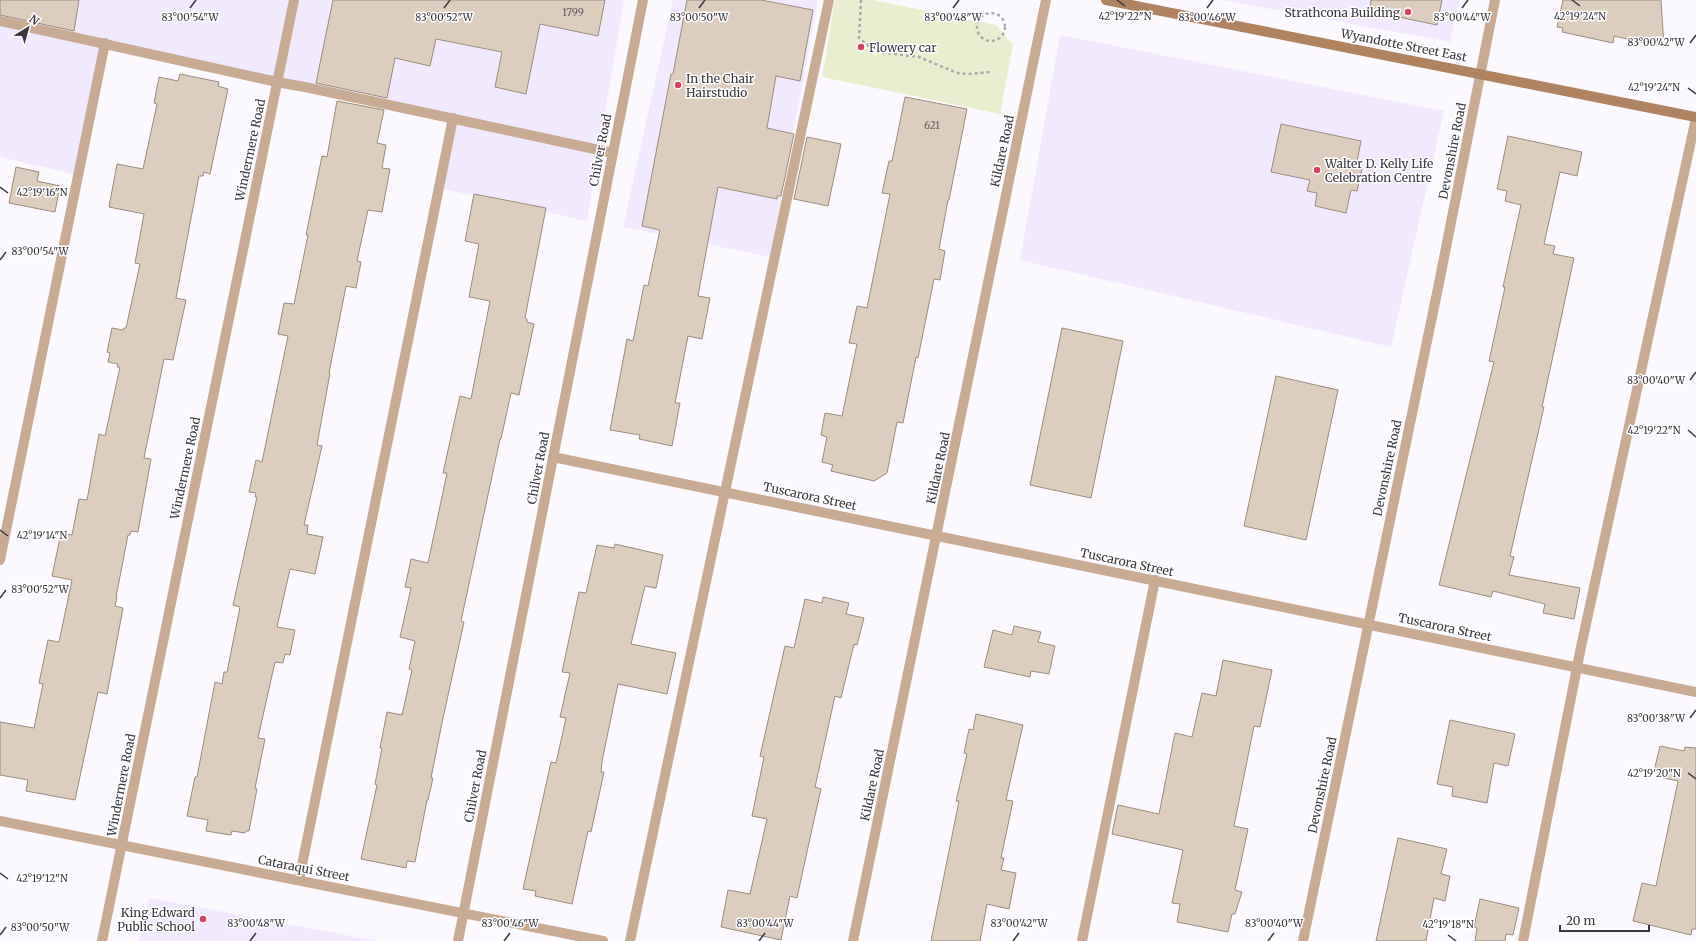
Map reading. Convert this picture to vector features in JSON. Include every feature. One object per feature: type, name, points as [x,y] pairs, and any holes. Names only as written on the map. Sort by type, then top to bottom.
[{"type":"main road","name":"Wyandotte Street East","points":[[1106,0],[1480,73],[1696,118]]},
{"type":"street","name":"Windermere Road","points":[[102,941],[294,0]]},
{"type":"street","name":"Chilver Road","points":[[458,941],[643,0]]},
{"type":"street","points":[[630,941],[829,0]]},
{"type":"street","name":"Kildare Road","points":[[853,941],[1046,0]]},
{"type":"street","name":"Devonshire Road","points":[[1303,941],[1495,0]]},
{"type":"street","points":[[0,21],[277,82],[613,153]]},
{"type":"street","points":[[0,560],[105,43]]},
{"type":"street","points":[[299,880],[453,118]]},
{"type":"street","points":[[1523,941],[1577,667],[1696,118]]},
{"type":"street","name":"Tuscarora Street","points":[[553,456],[1696,692]]},
{"type":"street","points":[[1082,941],[1155,580]]},
{"type":"street","name":"Cataraqui Street","points":[[0,821],[603,941]]},
{"type":"path","points":[[861,0],[858,32],[859,38],[877,52],[919,57],[957,73],[969,74],[990,72]]},
{"type":"path","points":[[992,14],[997,15],[1003,21],[1005,29],[1003,33],[997,40],[988,41],[984,39],[978,32],[978,22],[984,16],[992,14]]},
{"type":"shaded area","points":[[0,0],[624,0],[587,221],[439,188],[453,119],[105,43],[78,175],[0,157]]},
{"type":"shaded area","points":[[673,0],[818,0],[770,257],[623,227]]},
{"type":"shaded area","points":[[1222,0],[1460,0],[1450,42]]},
{"type":"shaded area","points":[[1060,35],[1444,111],[1391,347],[1020,260]]},
{"type":"shaded area","name":"King Edward Public School","points":[[149,898],[377,941],[139,941]]},
{"type":"green space","points":[[835,0],[873,0],[996,25],[1013,45],[1000,114],[822,77]]},
{"type":"building","points":[[0,0],[79,0],[74,31],[0,15]]},
{"type":"building","points":[[333,0],[605,0],[598,36],[540,24],[526,94],[495,87],[502,52],[436,39],[430,66],[395,58],[387,98],[316,83]]},
{"type":"building","points":[[687,0],[761,0],[813,10],[800,81],[776,76],[767,128],[794,134],[781,196],[777,196],[777,199],[718,187],[698,296],[710,298],[702,339],[688,336],[675,403],[680,403],[672,446],[639,439],[640,435],[610,430],[627,339],[633,341],[644,285],[648,286],[660,230],[642,226],[671,74],[673,74]]},
{"type":"building","name":"Strathcona Building","points":[[1371,0],[1442,0],[1437,25],[1370,11]]},
{"type":"building","points":[[1563,0],[1661,0],[1664,47],[1614,36],[1613,43],[1562,32],[1563,28],[1557,27]]},
{"type":"building","points":[[180,74],[219,82],[218,86],[228,89],[210,174],[204,172],[203,176],[199,176],[176,298],[186,300],[173,360],[164,359],[144,458],[151,459],[138,532],[131,531],[130,535],[128,535],[116,597],[115,606],[123,608],[107,694],[98,692],[75,800],[26,791],[28,780],[0,775],[0,722],[34,728],[43,684],[39,683],[48,640],[59,642],[72,580],[52,576],[61,533],[72,535],[79,499],[87,500],[99,434],[105,436],[120,367],[117,367],[118,364],[108,362],[110,353],[107,352],[112,328],[123,330],[126,328],[140,264],[135,263],[144,214],[109,207],[117,164],[143,169],[157,104],[154,103],[159,77],[178,81]]},
{"type":"building","points":[[905,97],[967,109],[939,249],[945,251],[940,280],[934,279],[903,423],[897,422],[887,473],[874,481],[831,471],[833,465],[822,462],[827,437],[821,435],[825,413],[842,416],[857,344],[849,343],[857,306],[867,308],[890,194],[882,193],[889,161],[892,161]]},
{"type":"building","points":[[337,101],[384,110],[377,143],[386,145],[382,168],[390,169],[382,212],[368,210],[357,261],[361,262],[356,288],[346,286],[317,445],[322,446],[304,525],[308,525],[307,534],[323,537],[315,574],[290,569],[277,627],[295,630],[290,655],[285,654],[283,663],[275,662],[258,738],[265,739],[255,788],[257,789],[249,831],[246,831],[245,833],[232,831],[231,835],[206,831],[208,820],[187,816],[195,777],[197,777],[215,682],[222,684],[224,672],[227,672],[240,607],[233,605],[257,497],[255,497],[256,493],[249,492],[256,460],[262,462],[288,336],[278,334],[284,303],[294,304],[322,156],[327,157]]},
{"type":"building","name":"Walter D. Kelly Life Celebration Centre","points":[[1281,124],[1361,141],[1356,167],[1362,169],[1357,191],[1351,190],[1346,213],[1315,206],[1317,193],[1307,191],[1310,180],[1271,172]]},
{"type":"building","points":[[1508,136],[1582,152],[1577,176],[1560,172],[1544,244],[1555,246],[1553,254],[1574,258],[1542,407],[1544,407],[1510,556],[1514,557],[1509,575],[1580,588],[1574,619],[1543,613],[1545,604],[1493,591],[1491,597],[1439,585],[1494,362],[1489,361],[1521,205],[1505,201],[1507,191],[1497,189]]},
{"type":"building","points":[[807,137],[841,144],[828,206],[794,199]]},
{"type":"building","points":[[16,167],[39,172],[37,181],[60,186],[55,212],[9,203]]},
{"type":"building","points":[[474,194],[546,208],[525,318],[527,319],[527,322],[534,324],[519,395],[511,393],[500,439],[461,621],[464,622],[442,723],[431,778],[433,778],[427,800],[415,862],[407,861],[406,868],[361,859],[377,785],[375,784],[387,712],[402,715],[412,670],[409,669],[415,641],[400,637],[411,588],[405,587],[411,559],[428,563],[447,473],[443,473],[460,396],[471,399],[490,301],[469,297],[479,244],[465,241]]},
{"type":"building","points":[[1062,328],[1123,341],[1091,498],[1030,485]]},
{"type":"building","points":[[1276,376],[1338,390],[1306,540],[1244,526]]},
{"type":"building","points":[[615,544],[663,555],[656,588],[645,586],[631,644],[676,653],[667,694],[618,684],[602,761],[601,772],[604,772],[591,832],[588,831],[572,904],[535,896],[536,891],[523,889],[551,762],[556,763],[566,718],[560,717],[570,673],[562,672],[579,592],[586,593],[597,545],[614,548]]},
{"type":"building","points":[[823,597],[849,603],[846,614],[864,618],[857,645],[854,644],[841,698],[835,696],[815,787],[821,789],[797,898],[790,896],[781,940],[721,927],[728,890],[750,894],[767,819],[752,816],[764,757],[760,756],[785,646],[794,648],[805,599],[822,603]]},
{"type":"building","points":[[1014,626],[1041,632],[1038,642],[1055,646],[1049,674],[1031,671],[1030,677],[984,667],[993,630],[1012,635]]},
{"type":"building","points":[[1223,660],[1272,670],[1260,727],[1254,726],[1234,826],[1248,829],[1235,890],[1242,892],[1235,914],[1232,914],[1228,932],[1177,922],[1180,904],[1172,903],[1183,850],[1112,834],[1118,805],[1159,814],[1175,733],[1192,737],[1202,693],[1216,696]]},
{"type":"building","points":[[976,714],[1023,725],[1006,800],[1013,801],[1001,858],[1004,858],[1001,870],[1016,873],[1009,909],[987,904],[980,941],[931,941],[959,801],[956,801],[967,754],[964,753],[969,729],[973,730]]},
{"type":"building","points":[[1450,720],[1515,734],[1508,766],[1494,763],[1487,803],[1452,796],[1453,787],[1437,784]]},
{"type":"building","points":[[1660,746],[1684,751],[1685,747],[1696,748],[1696,929],[1692,929],[1691,935],[1633,921],[1642,883],[1656,886],[1678,781],[1664,778],[1665,774],[1654,771]]},
{"type":"building","points":[[1398,838],[1447,849],[1441,874],[1450,876],[1445,901],[1434,898],[1426,941],[1376,941]]},
{"type":"building","points":[[1480,899],[1519,908],[1513,935],[1506,934],[1505,941],[1475,941],[1477,928],[1474,927]]},
{"type":"place","name":"Strathcona Building","points":[[1408,12]]},
{"type":"place","name":"Flowery car","points":[[861,47]]},
{"type":"place","name":"In the Chair Hairstudio","points":[[678,85]]},
{"type":"place","name":"Walter D. Kelly Life Celebration Centre","points":[[1317,170]]},
{"type":"place","name":"King Edward Public School","points":[[203,919]]}]
